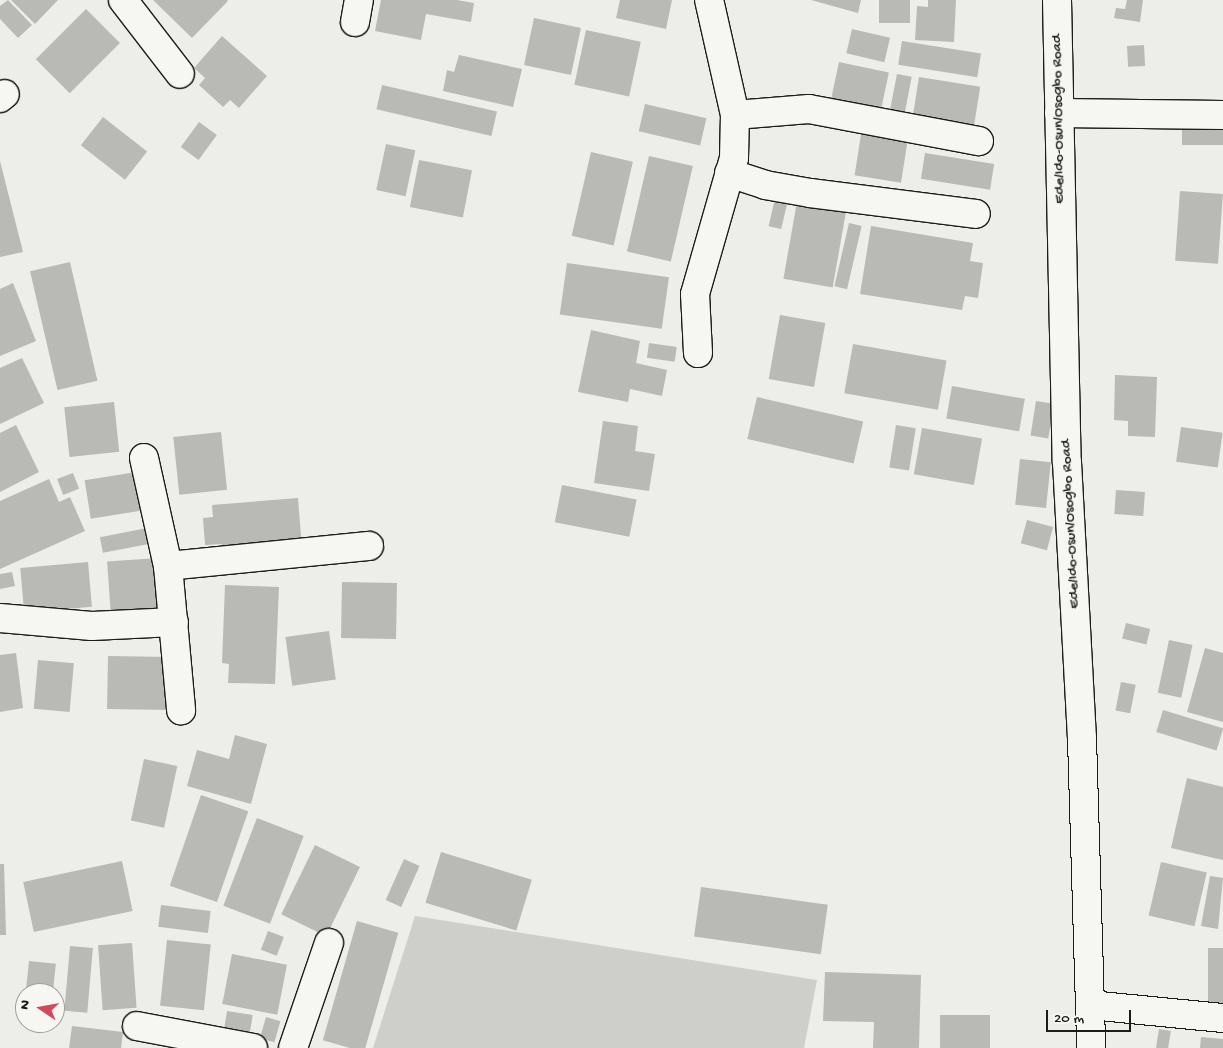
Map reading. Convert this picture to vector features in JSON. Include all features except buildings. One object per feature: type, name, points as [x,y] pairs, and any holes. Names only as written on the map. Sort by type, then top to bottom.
[{"type":"street","points":[[123,0],[180,74]]},
{"type":"street","points":[[698,353],[694,294],[734,158],[735,115],[709,0]]},
{"type":"street","name":"Ede/Ido-Osun/Osogbo Road","points":[[1057,0],[1067,462],[1082,738],[1091,1048]]},
{"type":"street","points":[[735,115],[809,109],[978,141]]},
{"type":"street","points":[[1059,112],[1223,115]]},
{"type":"street","points":[[729,173],[765,185],[810,193],[976,214]]},
{"type":"street","points":[[144,458],[168,566],[181,710]]},
{"type":"street","points":[[168,566],[369,546]]},
{"type":"street","points":[[0,618],[92,626],[174,622]]},
{"type":"street","points":[[292,1048],[329,943]]},
{"type":"street","points":[[1090,1005],[1223,1018]]},
{"type":"street","points":[[137,1026],[253,1048]]},
{"type":"shaded area","points":[[415,916],[817,980],[804,1048],[373,1048]]}]
